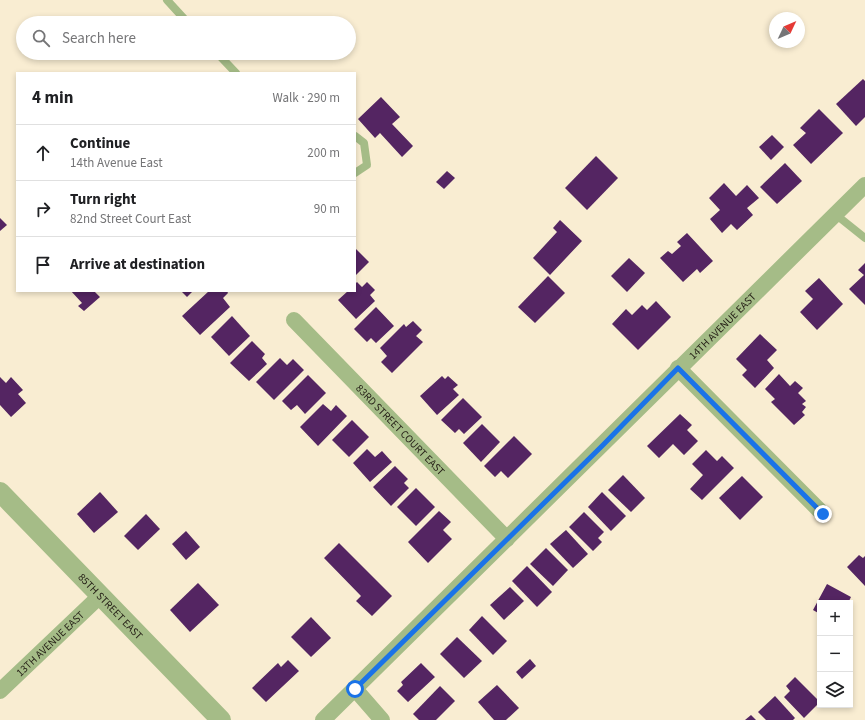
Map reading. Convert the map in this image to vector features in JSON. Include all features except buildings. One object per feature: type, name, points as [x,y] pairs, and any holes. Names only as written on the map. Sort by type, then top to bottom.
[{"type":"street","name":"14TH AVENUE EAST","points":[[323,720],[865,185]]},
{"type":"street","name":"83RD STREET COURT EAST","points":[[294,320],[507,539]]},
{"type":"street","points":[[678,368],[823,514]]},
{"type":"street","name":"85TH STREET EAST","points":[[0,492],[221,720]]},
{"type":"street","name":"13TH AVENUE EAST","points":[[0,691],[100,595]]},
{"type":"street","points":[[355,689],[382,720]]},
{"type":"lane","points":[[167,0],[182,16]]},
{"type":"lane","points":[[224,60],[235,72]]},
{"type":"lane","points":[[356,137],[364,143],[367,165],[356,172]]},
{"type":"lane","points":[[835,214],[865,238]]},
{"type":"route","points":[[355,689],[603,445],[678,368],[823,514]]}]
